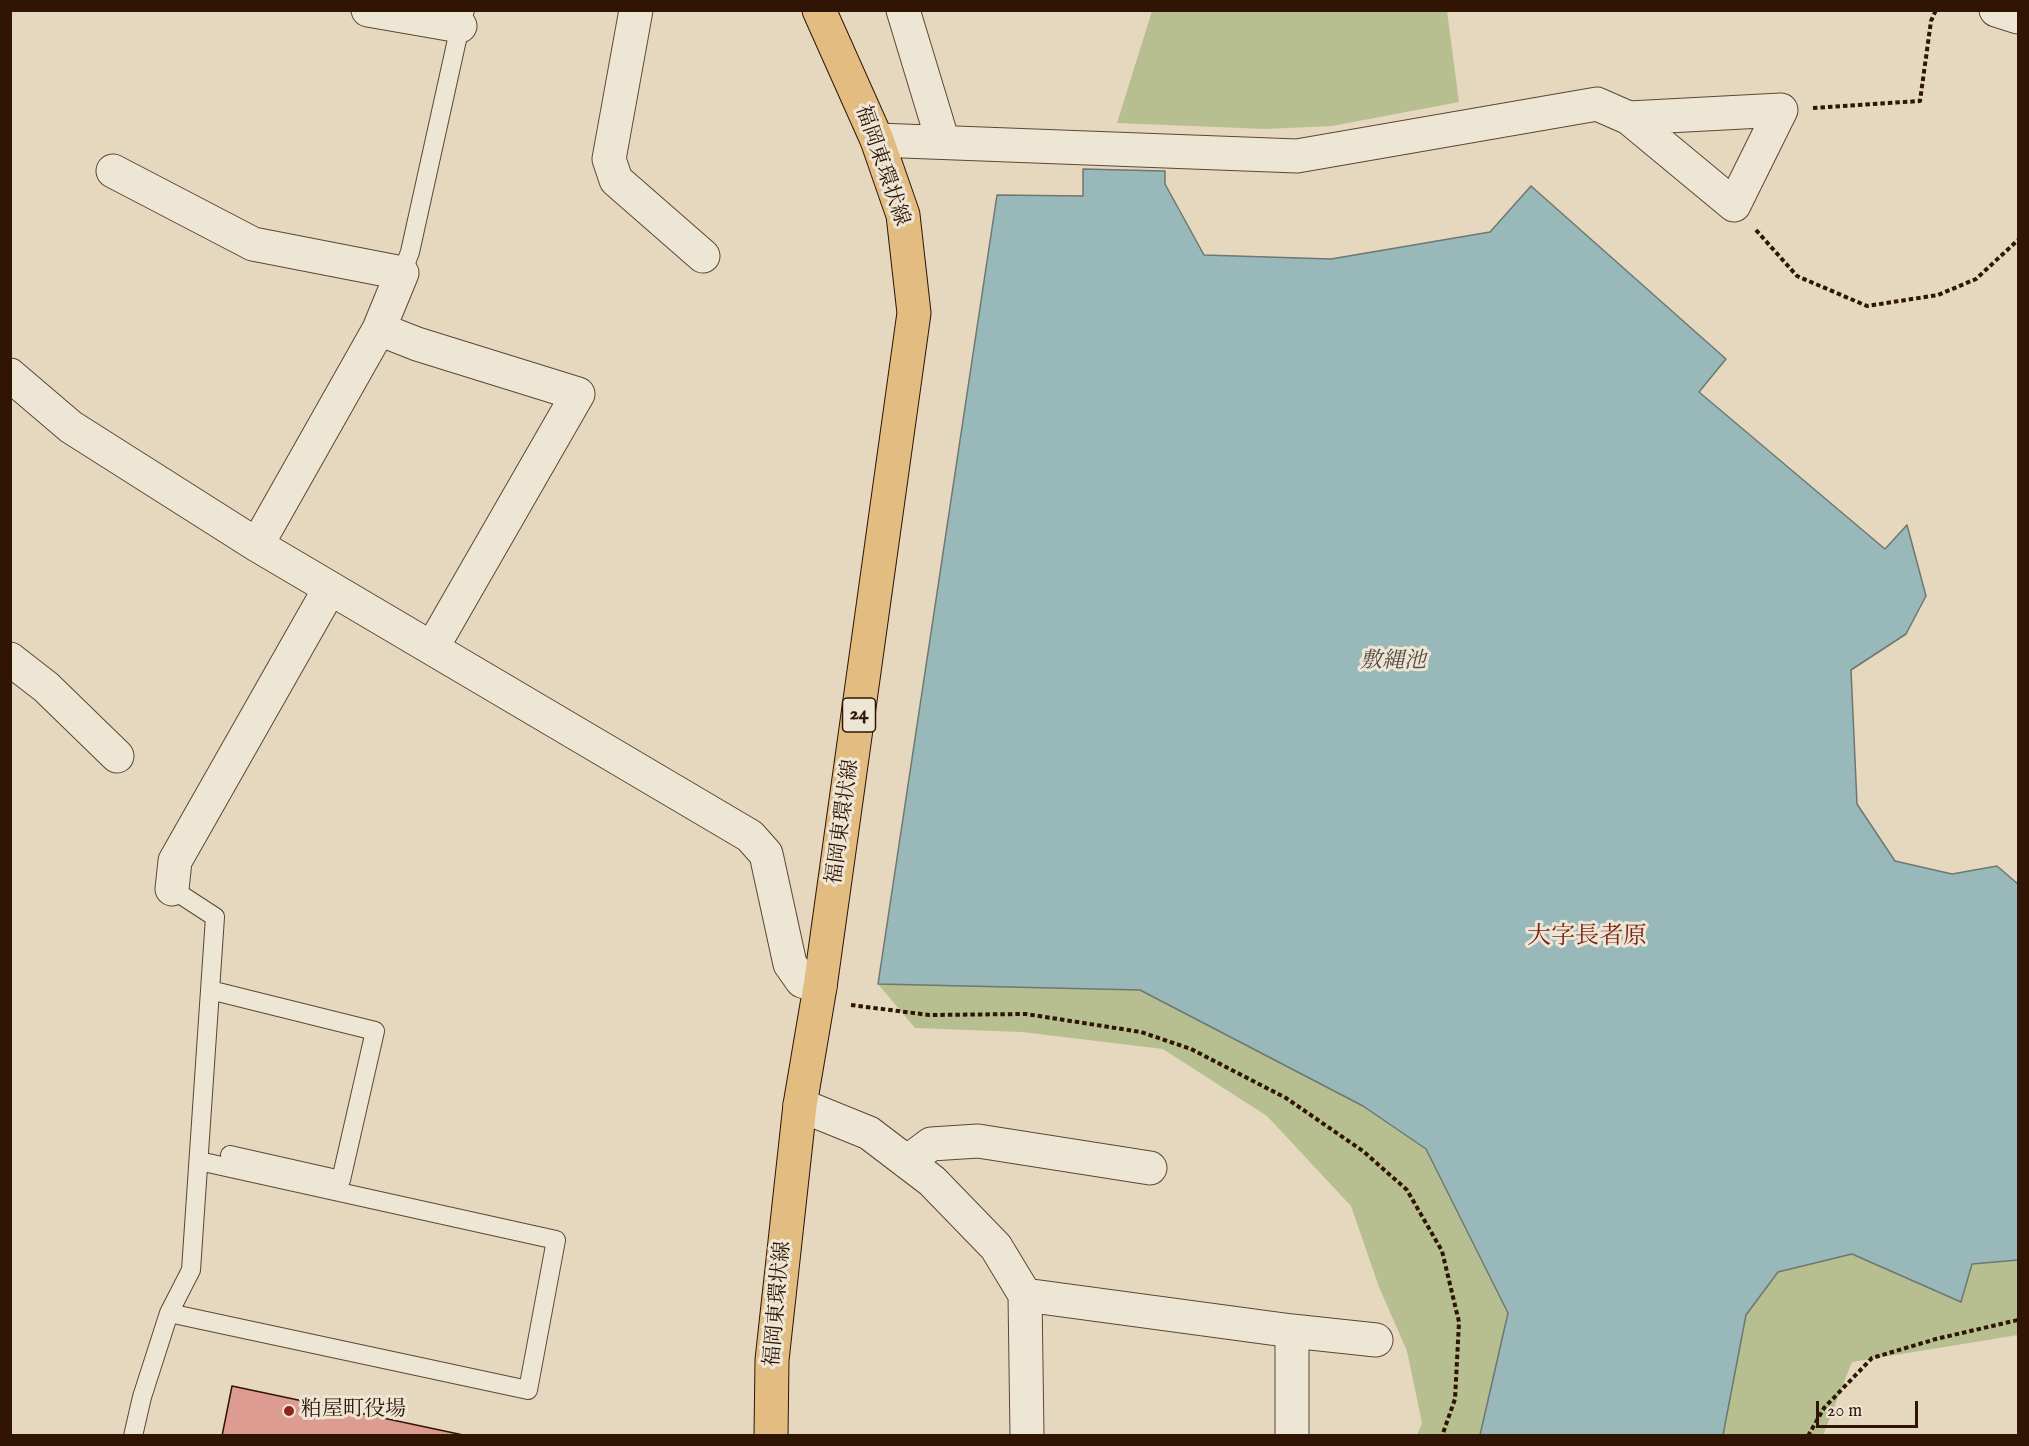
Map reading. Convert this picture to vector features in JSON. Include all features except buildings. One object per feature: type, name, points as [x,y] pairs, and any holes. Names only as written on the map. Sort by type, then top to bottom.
[{"type":"main road","name":"福岡東環状線","points":[[771,1436],[772,1360],[800,1105],[819,994],[914,313],[903,215],[877,140],[819,10]]},
{"type":"street","points":[[368,10],[463,18]]},
{"type":"street","points":[[636,10],[609,159],[616,180],[703,256]]},
{"type":"street","points":[[903,10],[943,142]]},
{"type":"street","points":[[1996,10],[2019,17]]},
{"type":"street","points":[[877,140],[1297,156],[1597,104],[1629,118],[1734,205],[1781,110],[1629,118]]},
{"type":"street","points":[[113,171],[253,244],[402,273],[379,329],[257,545]]},
{"type":"street","points":[[379,329],[417,344],[578,394],[432,648]]},
{"type":"street","points":[[10,375],[71,428],[257,545],[750,836],[766,854],[790,964],[802,981],[819,994]]},
{"type":"street","points":[[172,889],[176,861],[330,588]]},
{"type":"street","points":[[10,659],[46,687],[117,756]]},
{"type":"street","points":[[800,1105],[869,1133],[932,1181],[996,1246],[1025,1294],[1027,1436]]},
{"type":"street","points":[[907,1162],[931,1144],[978,1141],[1150,1168]]},
{"type":"street","points":[[1025,1294],[1292,1331],[1376,1340]]},
{"type":"street","points":[[1292,1331],[1292,1436]]},
{"type":"lane","points":[[402,273],[410,252],[463,18]]},
{"type":"lane","points":[[133,1436],[142,1397],[169,1313],[191,1270],[215,917],[172,889]]},
{"type":"lane","points":[[199,1155],[341,1180],[375,1031],[210,990]]},
{"type":"lane","points":[[169,1313],[528,1390],[556,1240],[199,1155]]},
{"type":"path","points":[[1781,110],[1920,101],[1931,21],[1936,10]]},
{"type":"path","points":[[1734,205],[1797,276],[1867,306],[1938,296],[1976,279],[2019,240]]},
{"type":"path","points":[[819,994],[929,1015],[1026,1014],[1141,1032],[1191,1049],[1286,1098],[1363,1151],[1407,1190],[1442,1251],[1459,1322],[1455,1399],[1442,1436]]},
{"type":"path","points":[[1808,1436],[1824,1408],[1872,1358],[1936,1339],[2019,1320]]},
{"type":"green space","points":[[1152,11],[1447,11],[1459,102],[1332,126],[1265,129],[1117,123]]},
{"type":"green space","points":[[878,984],[1140,990],[1363,1106],[1426,1149],[1508,1313],[1480,1435],[1417,1435],[1422,1423],[1407,1351],[1379,1287],[1351,1206],[1267,1116],[1163,1049],[1022,1032],[915,1028]]},
{"type":"green space","points":[[1852,1254],[1961,1301],[1972,1264],[2018,1260],[2018,1335],[1852,1362],[1823,1435],[1723,1436],[1746,1315],[1778,1272]]},
{"type":"water","name":"敷縄池","points":[[1083,169],[1165,171],[1165,184],[1204,255],[1331,259],[1490,232],[1531,186],[1726,359],[1699,392],[1885,549],[1907,525],[1926,596],[1906,634],[1851,670],[1857,804],[1895,861],[1952,874],[1997,866],[2018,884],[2018,1260],[1972,1264],[1961,1302],[1852,1254],[1778,1272],[1746,1315],[1723,1435],[1480,1435],[1508,1313],[1426,1149],[1363,1106],[1140,990],[878,984],[997,195],[1083,196]]},
{"type":"place","name":"粕屋町役場","points":[[289,1411]]},
{"type":"district","name":"大字長者原","points":[[1587,938]]}]
